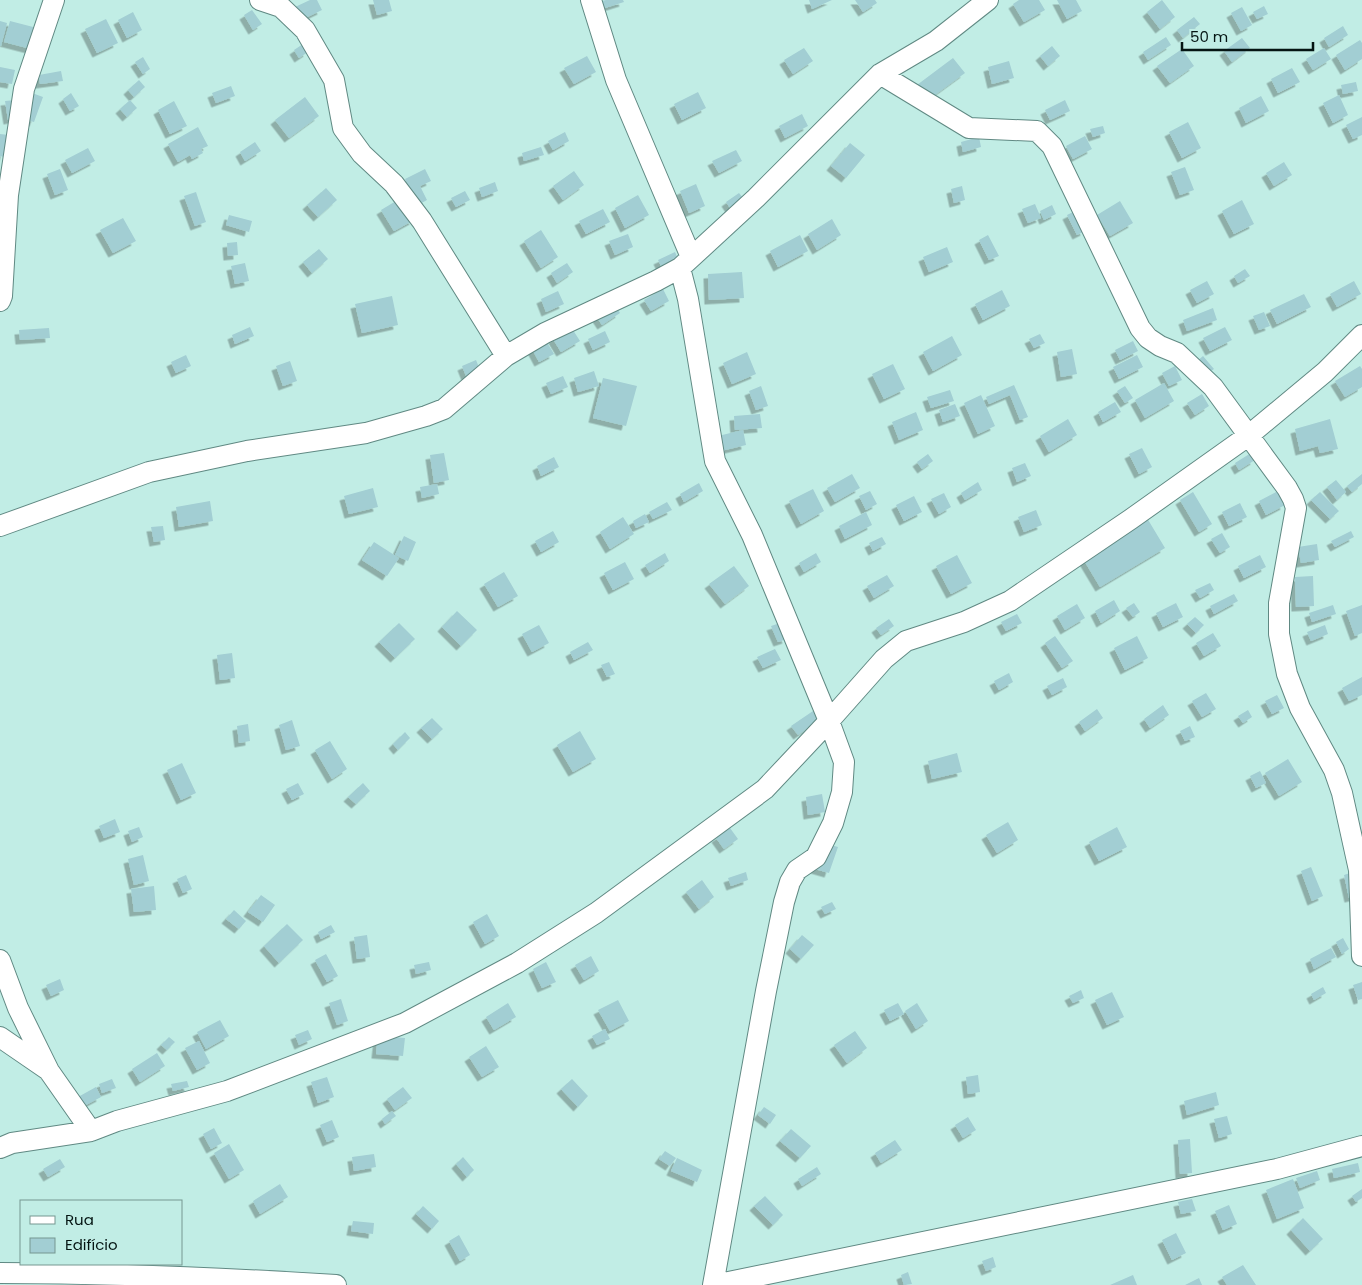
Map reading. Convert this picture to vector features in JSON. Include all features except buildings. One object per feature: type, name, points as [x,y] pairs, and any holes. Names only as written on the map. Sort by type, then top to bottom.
[{"type":"street","points":[[0,300],[2,296],[8,195],[24,89],[54,0]]},
{"type":"street","points":[[260,0],[281,7],[305,30],[334,80],[343,128],[362,154],[394,184],[422,221],[506,356]]},
{"type":"street","points":[[591,0],[616,80],[686,262],[688,299],[715,461],[752,535],[844,762],[842,792],[833,823],[816,857],[797,870],[790,882],[784,902],[766,992],[714,1285],[1277,1169],[1362,1146]]},
{"type":"street","points":[[0,526],[149,472],[247,451],[366,433],[444,409],[506,356],[545,333],[656,281],[686,262],[756,198],[880,74],[936,41],[988,0]]},
{"type":"street","points":[[880,74],[969,128],[1037,131],[1046,139],[1052,146],[1140,328],[1148,338],[1160,346],[1177,353],[1213,387],[1287,488],[1296,508],[1279,603],[1279,634],[1287,674],[1300,708],[1334,770],[1342,793],[1358,870],[1362,956]]},
{"type":"street","points":[[0,1148],[12,1144],[92,1131],[117,1121],[227,1091],[405,1023],[516,963],[596,912],[765,789],[884,659],[906,641],[964,622],[1010,601],[1248,436],[1324,372],[1362,335]]},
{"type":"street","points":[[0,960],[18,1008],[49,1071],[92,1131]]},
{"type":"street","points":[[0,1037],[49,1071]]},
{"type":"street","points":[[0,1273],[73,1273],[336,1285]]}]
